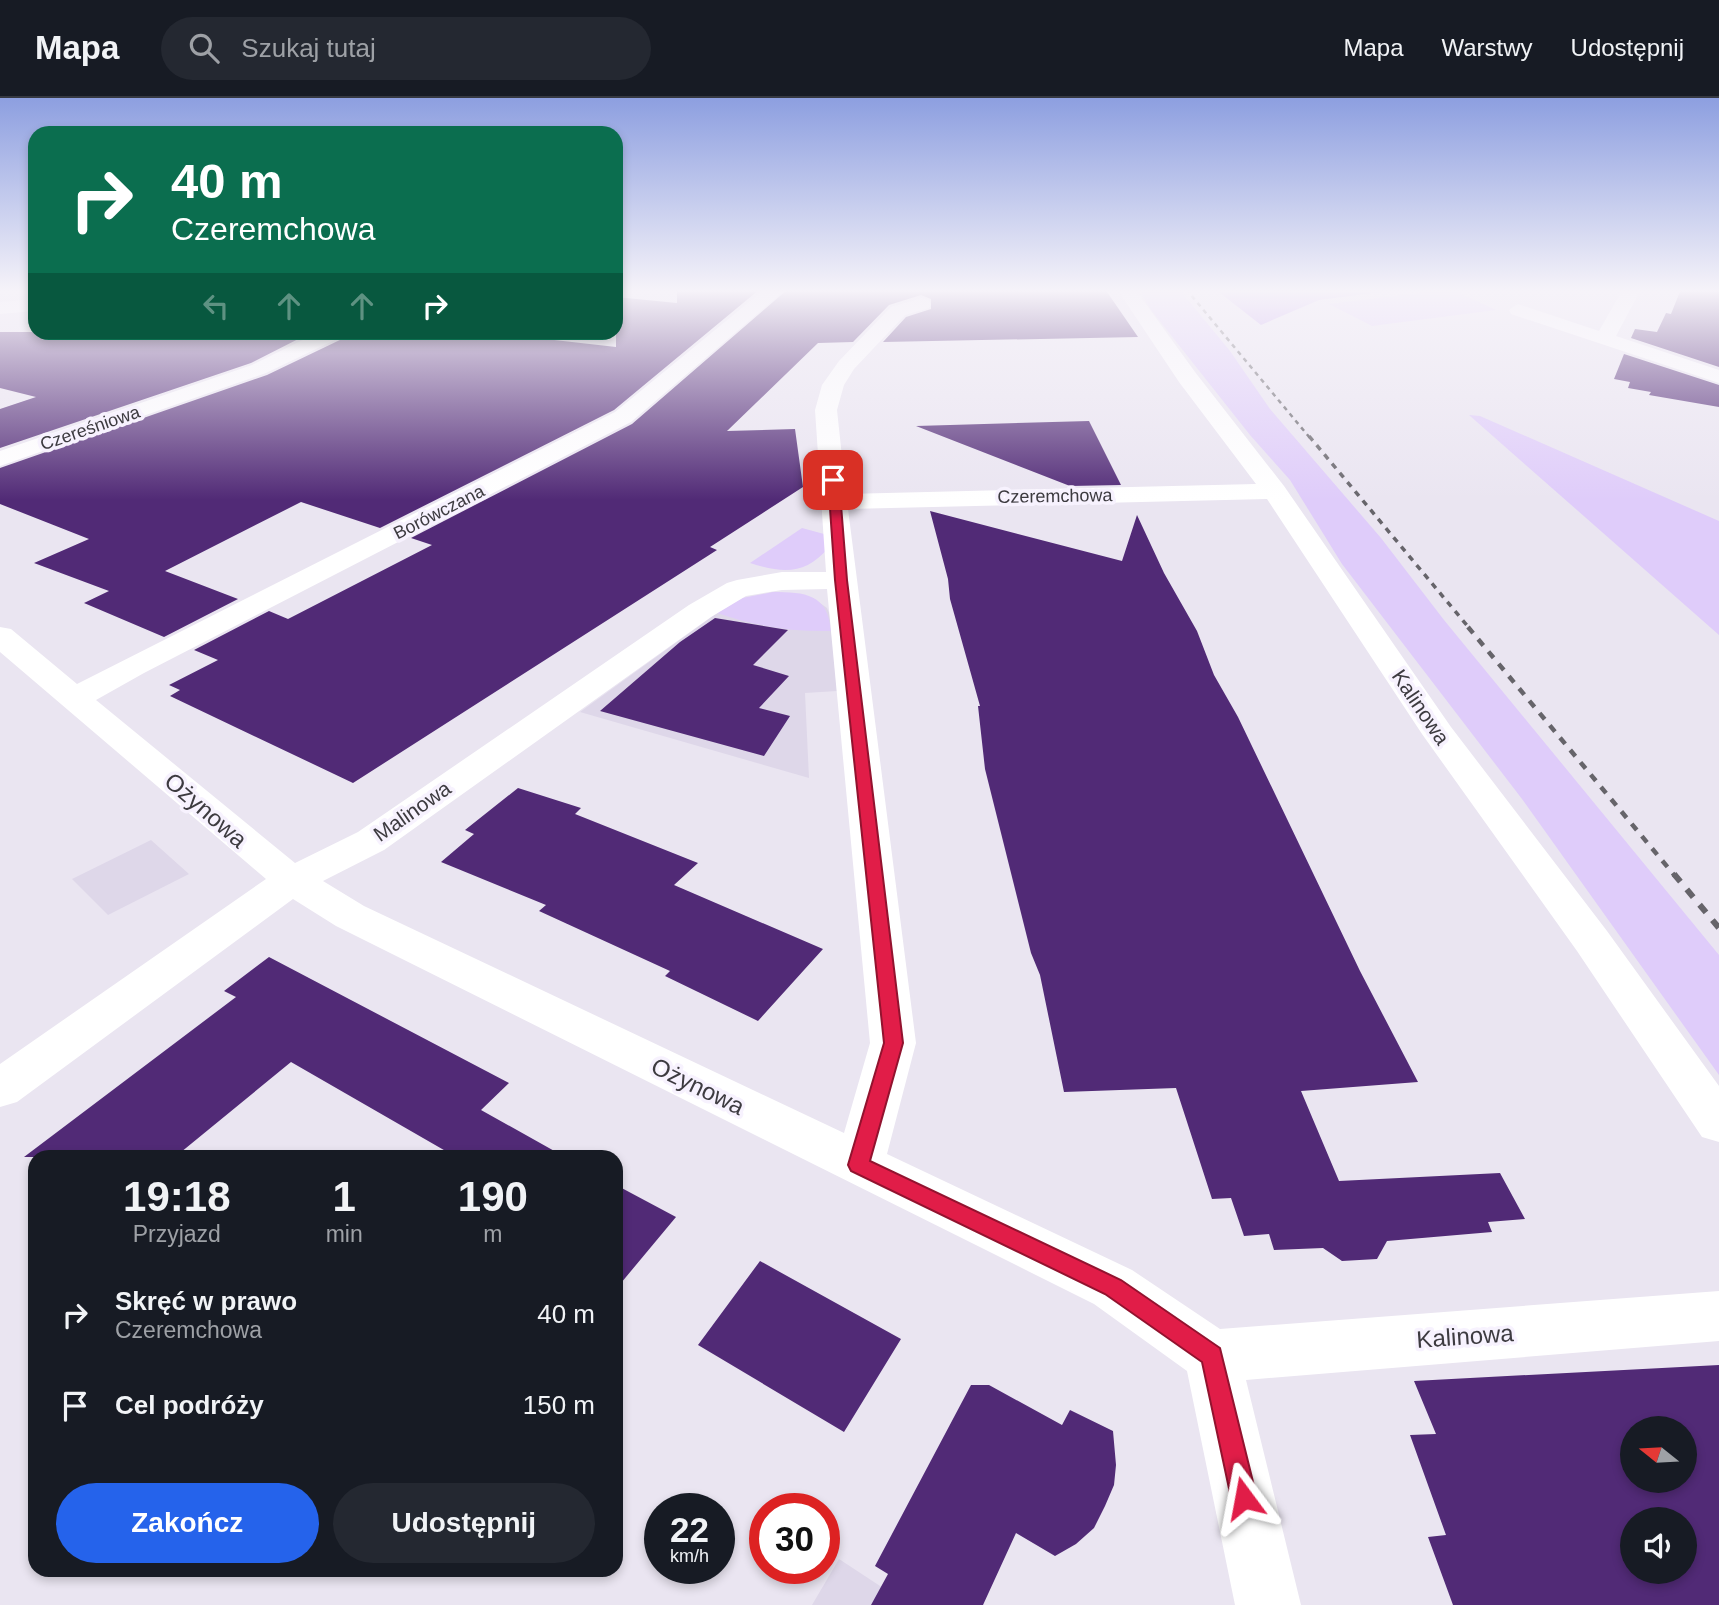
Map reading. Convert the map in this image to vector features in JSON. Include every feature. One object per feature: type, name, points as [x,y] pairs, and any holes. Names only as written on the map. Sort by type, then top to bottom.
[{"type":"street","name":"Czereśniowa","points":[[0,459],[259,369],[279,359]]},
{"type":"street","name":"Borówczana","points":[[76,698],[133,666],[624,417],[693,359]]},
{"type":"street","points":[[851,359],[833,385],[827,410],[841,580],[894,1043],[859,1165]]},
{"type":"street","name":"Kalinowa","points":[[1175,359],[1275,491],[1439,734],[1592,941],[1719,1123]]},
{"type":"street","points":[[1669,359],[1719,376]]},
{"type":"street","name":"Czeremchowa","points":[[835,502],[1275,491]]},
{"type":"street","name":"Malinowa","points":[[0,1089],[292,880],[371,841],[700,611],[737,589],[782,582],[841,580]]},
{"type":"street","name":"Ożynowa","points":[[0,636],[235,836],[292,880],[350,916],[1113,1287],[1212,1356]]},
{"type":"street","name":"Kalinowa","points":[[1212,1356],[1719,1316]]},
{"type":"street","points":[[1212,1356],[1268,1605]]},
{"type":"shaded area","points":[[1190,359],[1236,359],[1270,409],[1381,538],[1444,620],[1719,955],[1719,1075],[1522,799],[1342,564],[1290,480],[1250,435]]},
{"type":"shaded area","points":[[1469,415],[1480,416],[1719,521],[1719,635]]},
{"type":"shaded area","points":[[802,528],[824,534],[829,547],[811,563],[792,570],[783,570],[750,563]]},
{"type":"shaded area","points":[[773,592],[813,598],[827,608],[830,615],[837,691],[805,693],[809,778],[580,712],[717,613]]},
{"type":"shaded area","points":[[773,592],[805,595],[820,602],[829,619],[831,631],[773,627],[717,613],[742,598]]},
{"type":"shaded area","points":[[151,840],[189,874],[108,915],[72,879]]},
{"type":"shaded area","points":[[840,1560],[909,1605],[812,1605],[824,1584],[840,1584]]},
{"type":"building","points":[[0,359],[258,359],[0,448],[0,409],[36,397],[0,388]]},
{"type":"building","points":[[300,359],[675,359],[614,410],[380,528],[301,502],[165,571],[238,599],[164,637],[84,603],[109,591],[34,563],[89,539],[0,504],[0,468],[267,375]]},
{"type":"building","points":[[707,359],[801,359],[727,431],[795,429],[803,487],[710,547],[717,550],[353,783],[170,696],[180,690],[169,685],[218,660],[194,650],[269,611],[288,619],[432,545],[411,538],[632,424]]},
{"type":"building","points":[[1622,359],[1640,359],[1719,385],[1719,407],[1649,395],[1651,392],[1628,388],[1630,382],[1614,379]]},
{"type":"building","points":[[1696,359],[1719,359],[1719,367]]},
{"type":"building","points":[[1089,421],[1121,485],[1070,486],[916,426]]},
{"type":"building","points":[[930,511],[1122,561],[1137,515],[1164,573],[1197,631],[1214,675],[1238,717],[1360,971],[1418,1082],[1301,1091],[1339,1181],[1500,1173],[1525,1219],[1488,1222],[1492,1232],[1387,1241],[1377,1259],[1342,1261],[1323,1248],[1274,1250],[1269,1234],[1244,1236],[1231,1198],[1212,1199],[1176,1088],[1064,1092],[1040,975],[1031,953],[985,769],[980,706],[950,599],[948,579]]},
{"type":"building","points":[[715,618],[788,630],[753,665],[789,676],[759,708],[790,716],[764,756],[600,711],[680,642]]},
{"type":"building","points":[[518,788],[581,808],[575,814],[698,863],[674,885],[823,949],[758,1021],[665,976],[670,971],[539,911],[546,905],[441,862],[474,834],[465,830]]},
{"type":"building","points":[[269,957],[509,1083],[481,1110],[552,1150],[444,1150],[291,1062],[184,1150],[33,1150],[236,997],[224,991]]},
{"type":"building","points":[[623,1189],[676,1217],[623,1281]]},
{"type":"building","points":[[760,1261],[901,1339],[844,1432],[698,1345]]},
{"type":"building","points":[[1719,1365],[1719,1605],[1453,1605],[1428,1537],[1446,1535],[1410,1435],[1436,1434],[1414,1381]]},
{"type":"building","points":[[971,1385],[989,1385],[1062,1425],[1070,1410],[1113,1431],[1116,1465],[1114,1485],[1105,1506],[1094,1528],[1076,1544],[1055,1556],[1016,1533],[983,1605],[871,1605],[888,1574],[875,1566]]},
{"type":"railway","points":[[1245,359],[1310,438]]},
{"type":"railway","points":[[1309,436],[1470,629]]},
{"type":"railway","points":[[1468,627],[1675,876]]},
{"type":"railway","points":[[1674,874],[1719,928]]},
{"type":"route","points":[[833,480],[841,580],[894,1043],[859,1165],[1113,1287],[1212,1356],[1244,1498]]}]
